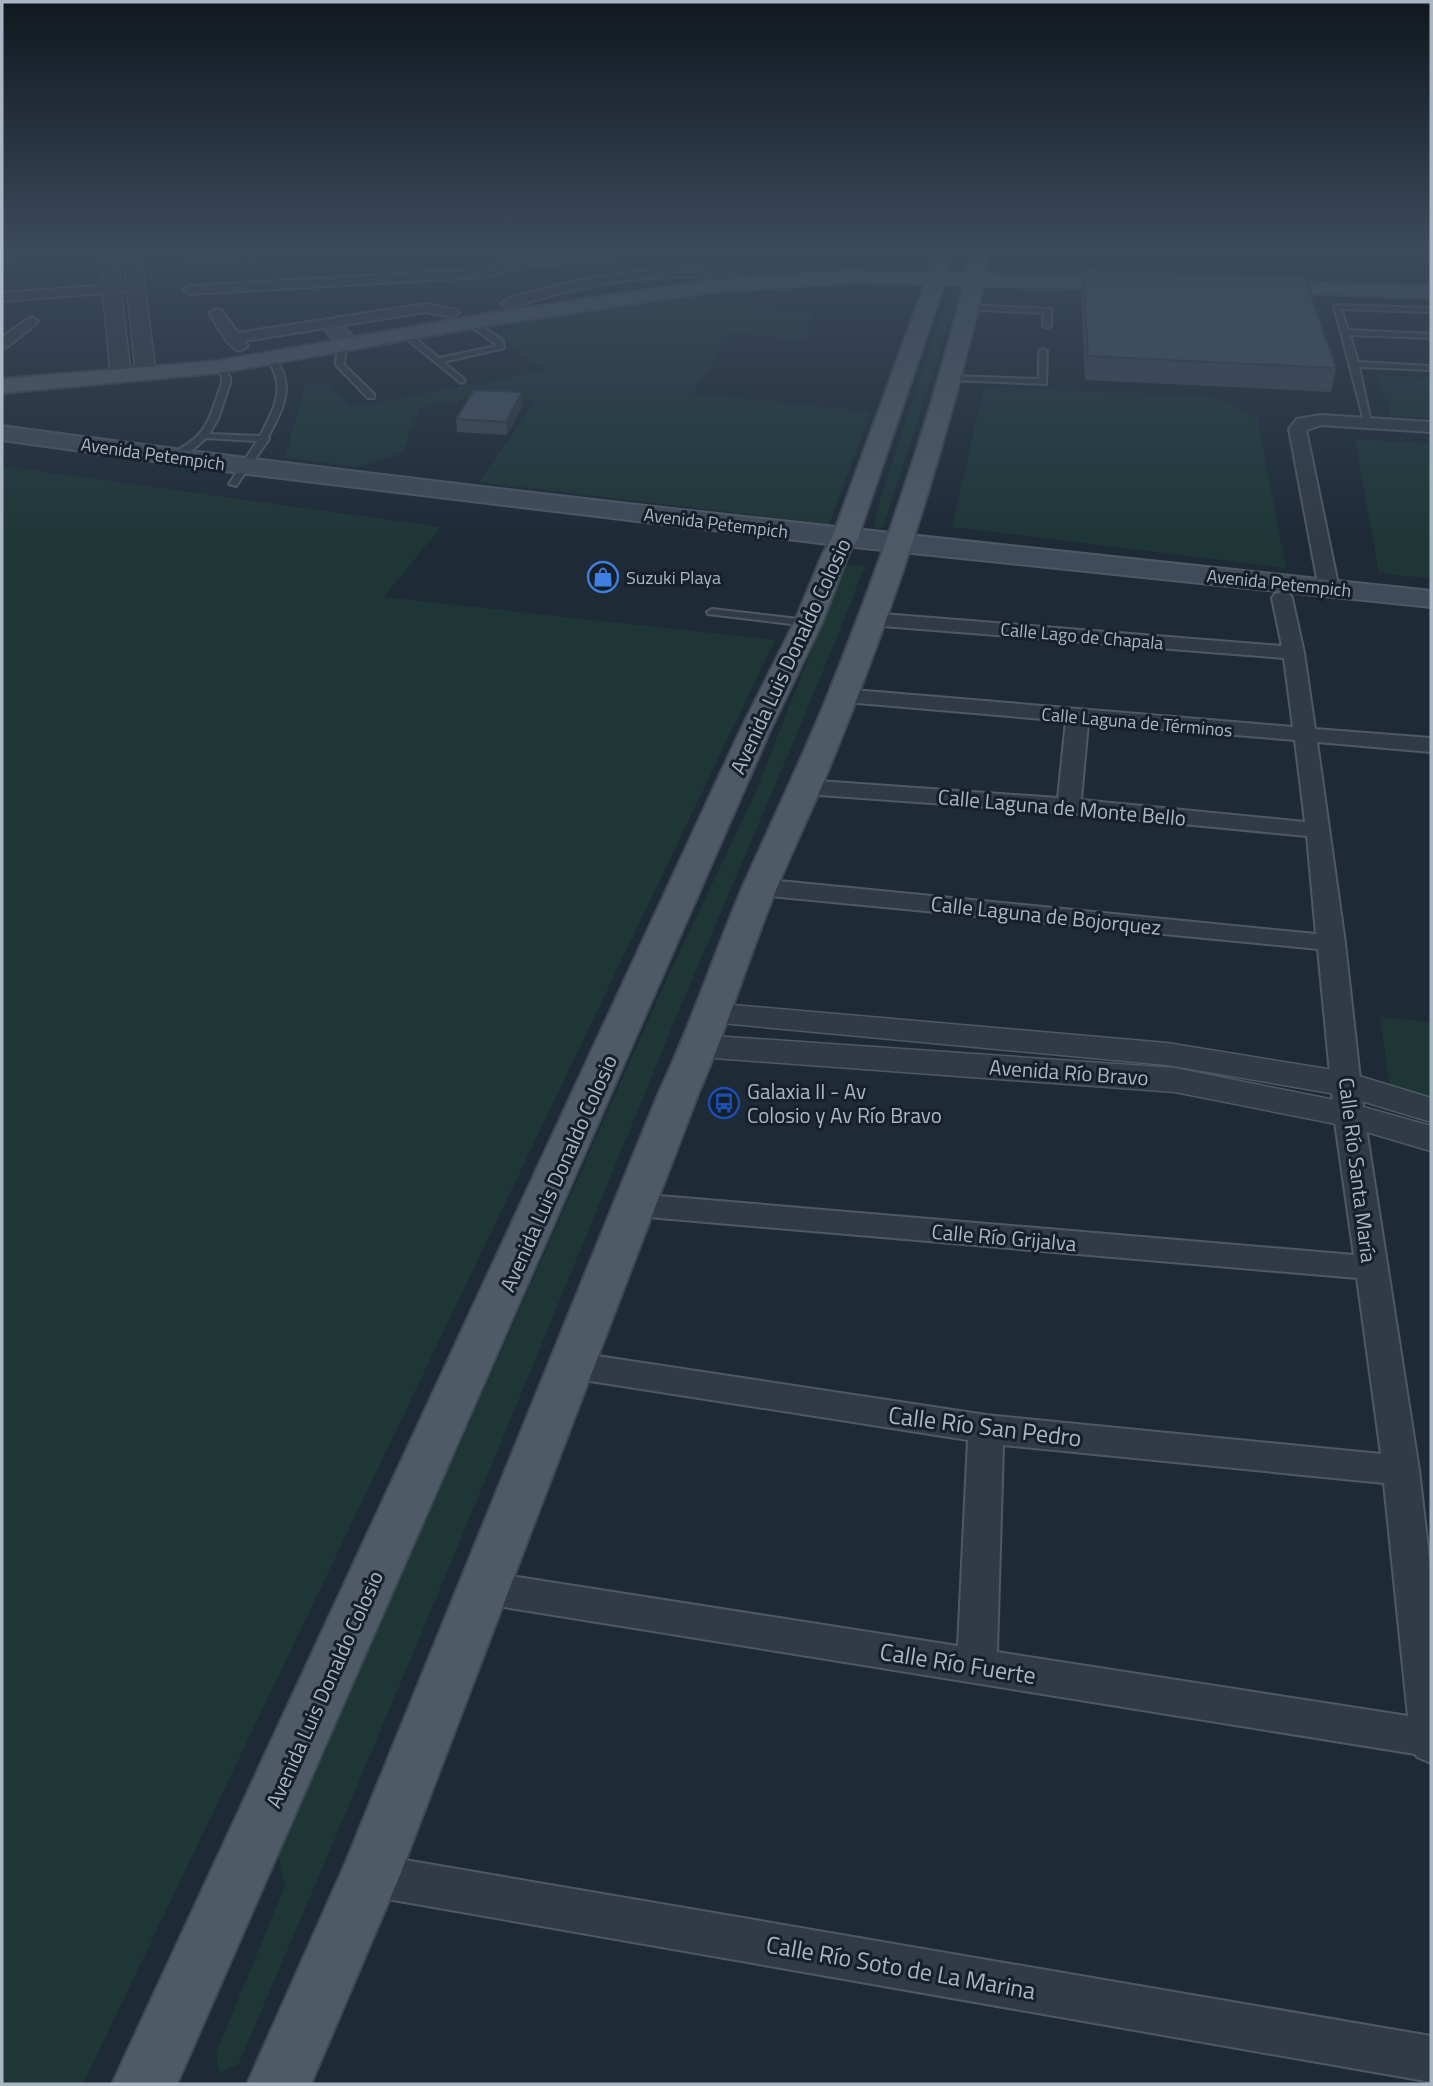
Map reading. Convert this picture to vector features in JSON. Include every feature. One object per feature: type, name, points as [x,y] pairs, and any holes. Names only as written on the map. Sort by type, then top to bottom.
[{"type":"main road","points":[[145,367],[217,347]]},
{"type":"main road","points":[[2,386],[145,367],[218,367],[270,359],[310,347]]},
{"type":"main road","name":"Avenida Luis Donaldo Colosio","points":[[144,2084],[755,731],[808,623],[841,546],[910,347]]},
{"type":"main road","points":[[279,2084],[370,1875],[679,1092],[706,1030],[760,887],[842,696],[896,549],[951,378],[958,347]]},
{"type":"main road","points":[[2,373],[120,370]]},
{"type":"main road","name":"Avenida Petempich","points":[[2,433],[171,457],[240,476]]},
{"type":"main road","name":"Avenida Petempich","points":[[2,452],[240,476],[841,546],[1431,599]]},
{"type":"main road","name":"Avenida Petempich","points":[[896,549],[1431,615]]},
{"type":"street","points":[[117,347],[120,370]]},
{"type":"street","points":[[143,347],[145,367]]},
{"type":"street","points":[[1329,589],[1297,429],[1303,423],[1321,420],[1431,428]]},
{"type":"street","name":"Calle Río Santa María","points":[[1282,598],[1294,653],[1318,830],[1348,1100],[1401,1470],[1431,1744]]},
{"type":"street","name":"Calle Lago de Chapala","points":[[870,619],[1294,653]]},
{"type":"street","name":"Calle Laguna de Términos","points":[[842,696],[1431,745]]},
{"type":"street","points":[[1069,806],[1077,717]]},
{"type":"street","name":"Calle Laguna de Monte Bello","points":[[805,787],[1069,806],[1318,830]]},
{"type":"street","name":"Calle Laguna de Bojorquez","points":[[760,887],[1332,943]]},
{"type":"street","name":"Avenida Río Bravo","points":[[706,1030],[1431,1110]]},
{"type":"street","name":"Avenida Río Bravo","points":[[1348,1100],[1431,1139]]},
{"type":"street","name":"Calle Río Grijalva","points":[[636,1205],[1371,1268]]},
{"type":"street","name":"Calle Río San Pedro","points":[[571,1365],[986,1429],[1401,1470]]},
{"type":"street","points":[[977,1666],[986,1429]]},
{"type":"street","name":"Calle Río Fuerte","points":[[485,1588],[1431,1738]]},
{"type":"street","name":"Calle Río Soto de La Marina","points":[[370,1875],[1431,2059]]},
{"type":"lane","points":[[341,347],[340,365],[371,396]]},
{"type":"lane","points":[[421,347],[461,381]]},
{"type":"lane","points":[[437,361],[500,347]]},
{"type":"lane","points":[[1349,347],[1369,425]]},
{"type":"lane","points":[[951,378],[1042,382],[1043,351]]},
{"type":"lane","points":[[240,476],[265,439],[283,386],[280,372],[270,359]]},
{"type":"lane","points":[[1354,364],[1431,368]]},
{"type":"lane","points":[[171,457],[192,447],[206,436],[226,383],[226,377],[218,367]]},
{"type":"lane","points":[[206,436],[265,439]]},
{"type":"lane","points":[[712,612],[808,623]]},
{"type":"green space","points":[[513,347],[723,347],[693,393],[871,412],[829,524],[479,482],[536,401],[473,398],[420,408],[402,453],[359,467],[285,458],[305,385],[325,382],[351,407],[545,371]]},
{"type":"green space","points":[[930,347],[941,347],[883,528],[873,527]]},
{"type":"green space","points":[[1376,376],[1431,378],[1431,418],[1392,416]]},
{"type":"green space","points":[[984,387],[1218,397],[1257,418],[1286,568],[952,527]]},
{"type":"green space","points":[[1355,439],[1431,444],[1431,579],[1379,573]]},
{"type":"green space","points":[[2,466],[441,527],[384,597],[775,640],[83,2084],[2,2084]]},
{"type":"green space","points":[[846,564],[865,566],[819,682],[238,2065],[219,2072],[216,2053],[285,1886],[278,1854],[662,989],[753,798]]},
{"type":"green space","points":[[1380,1017],[1431,1022],[1431,1099],[1390,1088]]},
{"type":"building","points":[[1088,347],[1329,347],[1336,368],[1088,356]]},
{"type":"building","points":[[474,390],[522,392],[506,422],[456,419]]},
{"type":"place","name":"Suzuki Playa","points":[[603,577]]},
{"type":"place","name":"Galaxia II - Av Colosio y Av Río Bravo","points":[[724,1103]]}]
